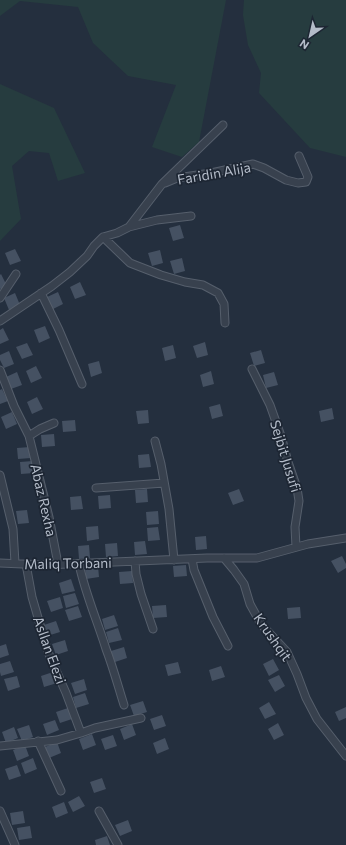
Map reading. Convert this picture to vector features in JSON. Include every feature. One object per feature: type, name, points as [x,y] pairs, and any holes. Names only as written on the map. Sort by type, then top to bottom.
[{"type":"street","points":[[129,227],[162,184],[223,126]]},
{"type":"street","name":"Faridin Alija","points":[[162,184],[177,178],[211,173],[253,164],[286,180],[298,183],[306,182],[308,177],[300,156]]},
{"type":"street","points":[[0,321],[70,272],[87,256],[103,237],[117,233],[129,227],[157,220],[191,216]]},
{"type":"street","points":[[103,237],[130,262],[161,275],[185,282],[203,285],[218,293],[224,304],[225,323]]},
{"type":"street","points":[[0,298],[16,274]]},
{"type":"street","points":[[42,293],[82,384]]},
{"type":"street","name":"Sejbit Jusufi","points":[[252,369],[270,405],[297,488],[299,501],[295,527],[296,547]]},
{"type":"street","name":"Abaz Rexha","points":[[0,370],[14,406],[29,436],[49,517],[58,564]]},
{"type":"street","points":[[29,436],[54,423]]},
{"type":"street","points":[[155,441],[161,464],[169,509],[174,560]]},
{"type":"street","points":[[0,474],[13,529],[15,563]]},
{"type":"street","points":[[96,488],[164,483]]},
{"type":"street","name":"Maliq Torbani","points":[[0,563],[79,564],[257,558],[308,544],[346,538]]},
{"type":"street","name":"Krushqit","points":[[224,558],[244,584],[250,604],[261,624],[287,652],[306,698],[317,719],[346,756]]},
{"type":"street","points":[[192,559],[194,570],[213,617],[228,646]]},
{"type":"street","points":[[135,561],[139,588],[153,629]]},
{"type":"street","name":"Asllan Elezi","points":[[26,564],[32,597],[48,652],[82,733]]},
{"type":"street","points":[[79,564],[83,582],[107,650],[124,705]]},
{"type":"street","points":[[0,746],[57,740],[95,728],[141,718]]},
{"type":"street","points":[[38,741],[60,791]]},
{"type":"street","points":[[0,811],[15,845]]},
{"type":"street","points":[[99,811],[118,845]]},
{"type":"green space","points":[[0,0],[226,0],[199,142],[182,157],[152,147],[176,85],[128,76],[93,43],[78,7],[20,1],[0,16]]},
{"type":"green space","points":[[244,0],[346,0],[346,157],[310,148],[259,93],[261,73],[248,45],[243,15]]},
{"type":"green space","points":[[0,84],[54,108],[85,173],[58,181],[49,153],[29,151],[12,166],[21,219],[0,241]]},
{"type":"building","points":[[180,225],[184,238],[173,241],[169,228]]},
{"type":"building","points":[[15,249],[21,261],[10,265],[5,253]]},
{"type":"building","points":[[160,250],[163,263],[152,266],[148,253]]},
{"type":"building","points":[[182,258],[185,271],[174,274],[170,261]]},
{"type":"building","points":[[1,274],[7,286],[0,289],[0,275]]},
{"type":"building","points":[[80,282],[86,295],[75,299],[70,287]]},
{"type":"building","points":[[58,292],[63,304],[53,309],[47,297]]},
{"type":"building","points":[[15,293],[20,305],[9,310],[4,298]]},
{"type":"building","points":[[45,326],[50,338],[39,343],[34,330]]},
{"type":"building","points":[[3,328],[9,340],[0,344],[0,330]]},
{"type":"building","points":[[205,342],[208,355],[197,358],[193,346]]},
{"type":"building","points":[[27,343],[33,355],[22,359],[16,347]]},
{"type":"building","points":[[173,345],[176,358],[165,361],[162,348]]},
{"type":"building","points":[[261,350],[265,363],[254,366],[250,353]]},
{"type":"building","points":[[9,351],[14,364],[4,368],[0,360],[0,355]]},
{"type":"building","points":[[99,361],[102,373],[91,377],[88,364]]},
{"type":"building","points":[[36,366],[42,378],[31,383],[26,371]]},
{"type":"building","points":[[211,371],[214,384],[203,387],[200,375]]},
{"type":"building","points":[[17,372],[22,385],[11,389],[6,377]]},
{"type":"building","points":[[274,372],[278,385],[266,388],[263,375]]},
{"type":"building","points":[[2,389],[8,401],[0,404],[0,390]]},
{"type":"building","points":[[37,397],[43,409],[32,414],[27,402]]},
{"type":"building","points":[[220,404],[223,416],[212,419],[209,407]]},
{"type":"building","points":[[332,408],[334,419],[321,422],[319,411]]},
{"type":"building","points":[[148,410],[149,423],[138,424],[136,411]]},
{"type":"building","points":[[12,412],[17,424],[6,429],[1,417]]},
{"type":"building","points":[[75,420],[76,431],[63,432],[62,421]]},
{"type":"building","points":[[54,434],[55,446],[42,447],[41,435]]},
{"type":"building","points":[[30,447],[31,458],[18,459],[17,448]]},
{"type":"building","points":[[149,454],[151,467],[139,468],[138,455]]},
{"type":"building","points":[[33,461],[34,473],[21,474],[20,462]]},
{"type":"building","points":[[147,489],[148,502],[136,503],[135,490]]},
{"type":"building","points":[[239,489],[244,501],[233,505],[228,493]]},
{"type":"building","points":[[110,495],[111,508],[99,509],[98,496]]},
{"type":"building","points":[[81,496],[83,509],[71,510],[70,497]]},
{"type":"building","points":[[27,510],[29,523],[18,524],[16,511]]},
{"type":"building","points":[[158,511],[159,524],[147,525],[146,512]]},
{"type":"building","points":[[98,526],[99,539],[87,541],[86,527]]},
{"type":"building","points":[[158,527],[160,540],[148,541],[147,528]]},
{"type":"building","points":[[206,536],[207,549],[196,550],[195,537]]},
{"type":"building","points":[[145,541],[147,554],[135,555],[134,542]]},
{"type":"building","points":[[117,543],[118,556],[106,557],[105,544]]},
{"type":"building","points":[[89,545],[90,558],[79,559],[78,546]]},
{"type":"building","points":[[342,556],[346,564],[346,568],[338,573],[331,561]]},
{"type":"building","points":[[186,565],[187,576],[174,577],[173,566]]},
{"type":"building","points":[[98,566],[99,577],[86,579],[85,567]]},
{"type":"building","points":[[132,571],[133,583],[120,584],[119,572]]},
{"type":"building","points":[[71,579],[75,591],[62,594],[59,583]]},
{"type":"building","points":[[75,593],[79,604],[66,608],[63,596]]},
{"type":"building","points":[[60,597],[63,608],[51,612],[47,601]]},
{"type":"building","points":[[166,605],[167,617],[153,618],[152,606]]},
{"type":"building","points":[[78,606],[82,617],[69,621],[65,610]]},
{"type":"building","points":[[300,607],[301,618],[288,619],[287,608]]},
{"type":"building","points":[[114,615],[118,626],[105,630],[102,619]]},
{"type":"building","points":[[56,621],[60,632],[47,636],[44,625]]},
{"type":"building","points":[[118,628],[122,640],[109,643],[106,632]]},
{"type":"building","points":[[65,640],[68,651],[56,655],[52,644]]},
{"type":"building","points":[[6,644],[9,655],[0,658],[0,646]]},
{"type":"building","points":[[124,647],[127,658],[115,662],[111,651]]},
{"type":"building","points":[[273,659],[279,670],[269,676],[263,664]]},
{"type":"building","points":[[10,661],[14,672],[1,676],[0,664]]},
{"type":"building","points":[[178,662],[181,673],[168,676],[165,665]]},
{"type":"building","points":[[221,666],[225,677],[212,681],[209,670]]},
{"type":"building","points":[[53,672],[57,683],[44,687],[41,676]]},
{"type":"building","points":[[279,675],[285,686],[275,692],[268,680]]},
{"type":"building","points":[[17,676],[20,687],[8,691],[4,679]]},
{"type":"building","points":[[84,679],[87,690],[75,694],[71,683]]},
{"type":"building","points":[[85,693],[89,704],[76,708],[73,697]]},
{"type":"building","points":[[143,701],[147,712],[134,716],[130,705]]},
{"type":"building","points":[[269,702],[276,714],[265,719],[259,708]]},
{"type":"building","points":[[346,707],[346,718],[339,721],[335,712]]},
{"type":"building","points":[[68,708],[72,719],[60,723],[56,712]]},
{"type":"building","points":[[162,715],[166,726],[154,730],[150,719]]},
{"type":"building","points":[[55,720],[59,730],[47,735],[43,724]]},
{"type":"building","points":[[278,723],[284,735],[274,740],[268,729]]},
{"type":"building","points":[[132,724],[136,735],[124,740],[120,729]]},
{"type":"building","points":[[29,725],[33,737],[22,741],[17,729]]},
{"type":"building","points":[[14,727],[18,738],[6,743],[2,732]]},
{"type":"building","points":[[92,734],[96,745],[83,750],[79,739]]},
{"type":"building","points":[[113,735],[117,746],[105,750],[101,739]]},
{"type":"building","points":[[165,738],[169,749],[157,754],[153,743]]},
{"type":"building","points":[[57,742],[61,753],[49,758],[45,747]]},
{"type":"building","points":[[25,745],[29,756],[17,761],[13,750]]},
{"type":"building","points":[[33,758],[37,769],[25,774],[21,763]]},
{"type":"building","points":[[17,765],[21,776],[9,780],[5,769]]},
{"type":"building","points":[[102,778],[106,789],[94,793],[90,782]]},
{"type":"building","points":[[79,796],[85,806],[73,812],[68,802]]},
{"type":"building","points":[[64,802],[68,813],[56,818],[52,807]]},
{"type":"building","points":[[23,811],[25,823],[12,825],[10,813]]},
{"type":"building","points":[[128,820],[132,831],[120,836],[115,825]]},
{"type":"building","points":[[30,826],[32,838],[19,840],[17,828]]},
{"type":"building","points":[[107,836],[110,845],[96,845],[95,840]]}]
